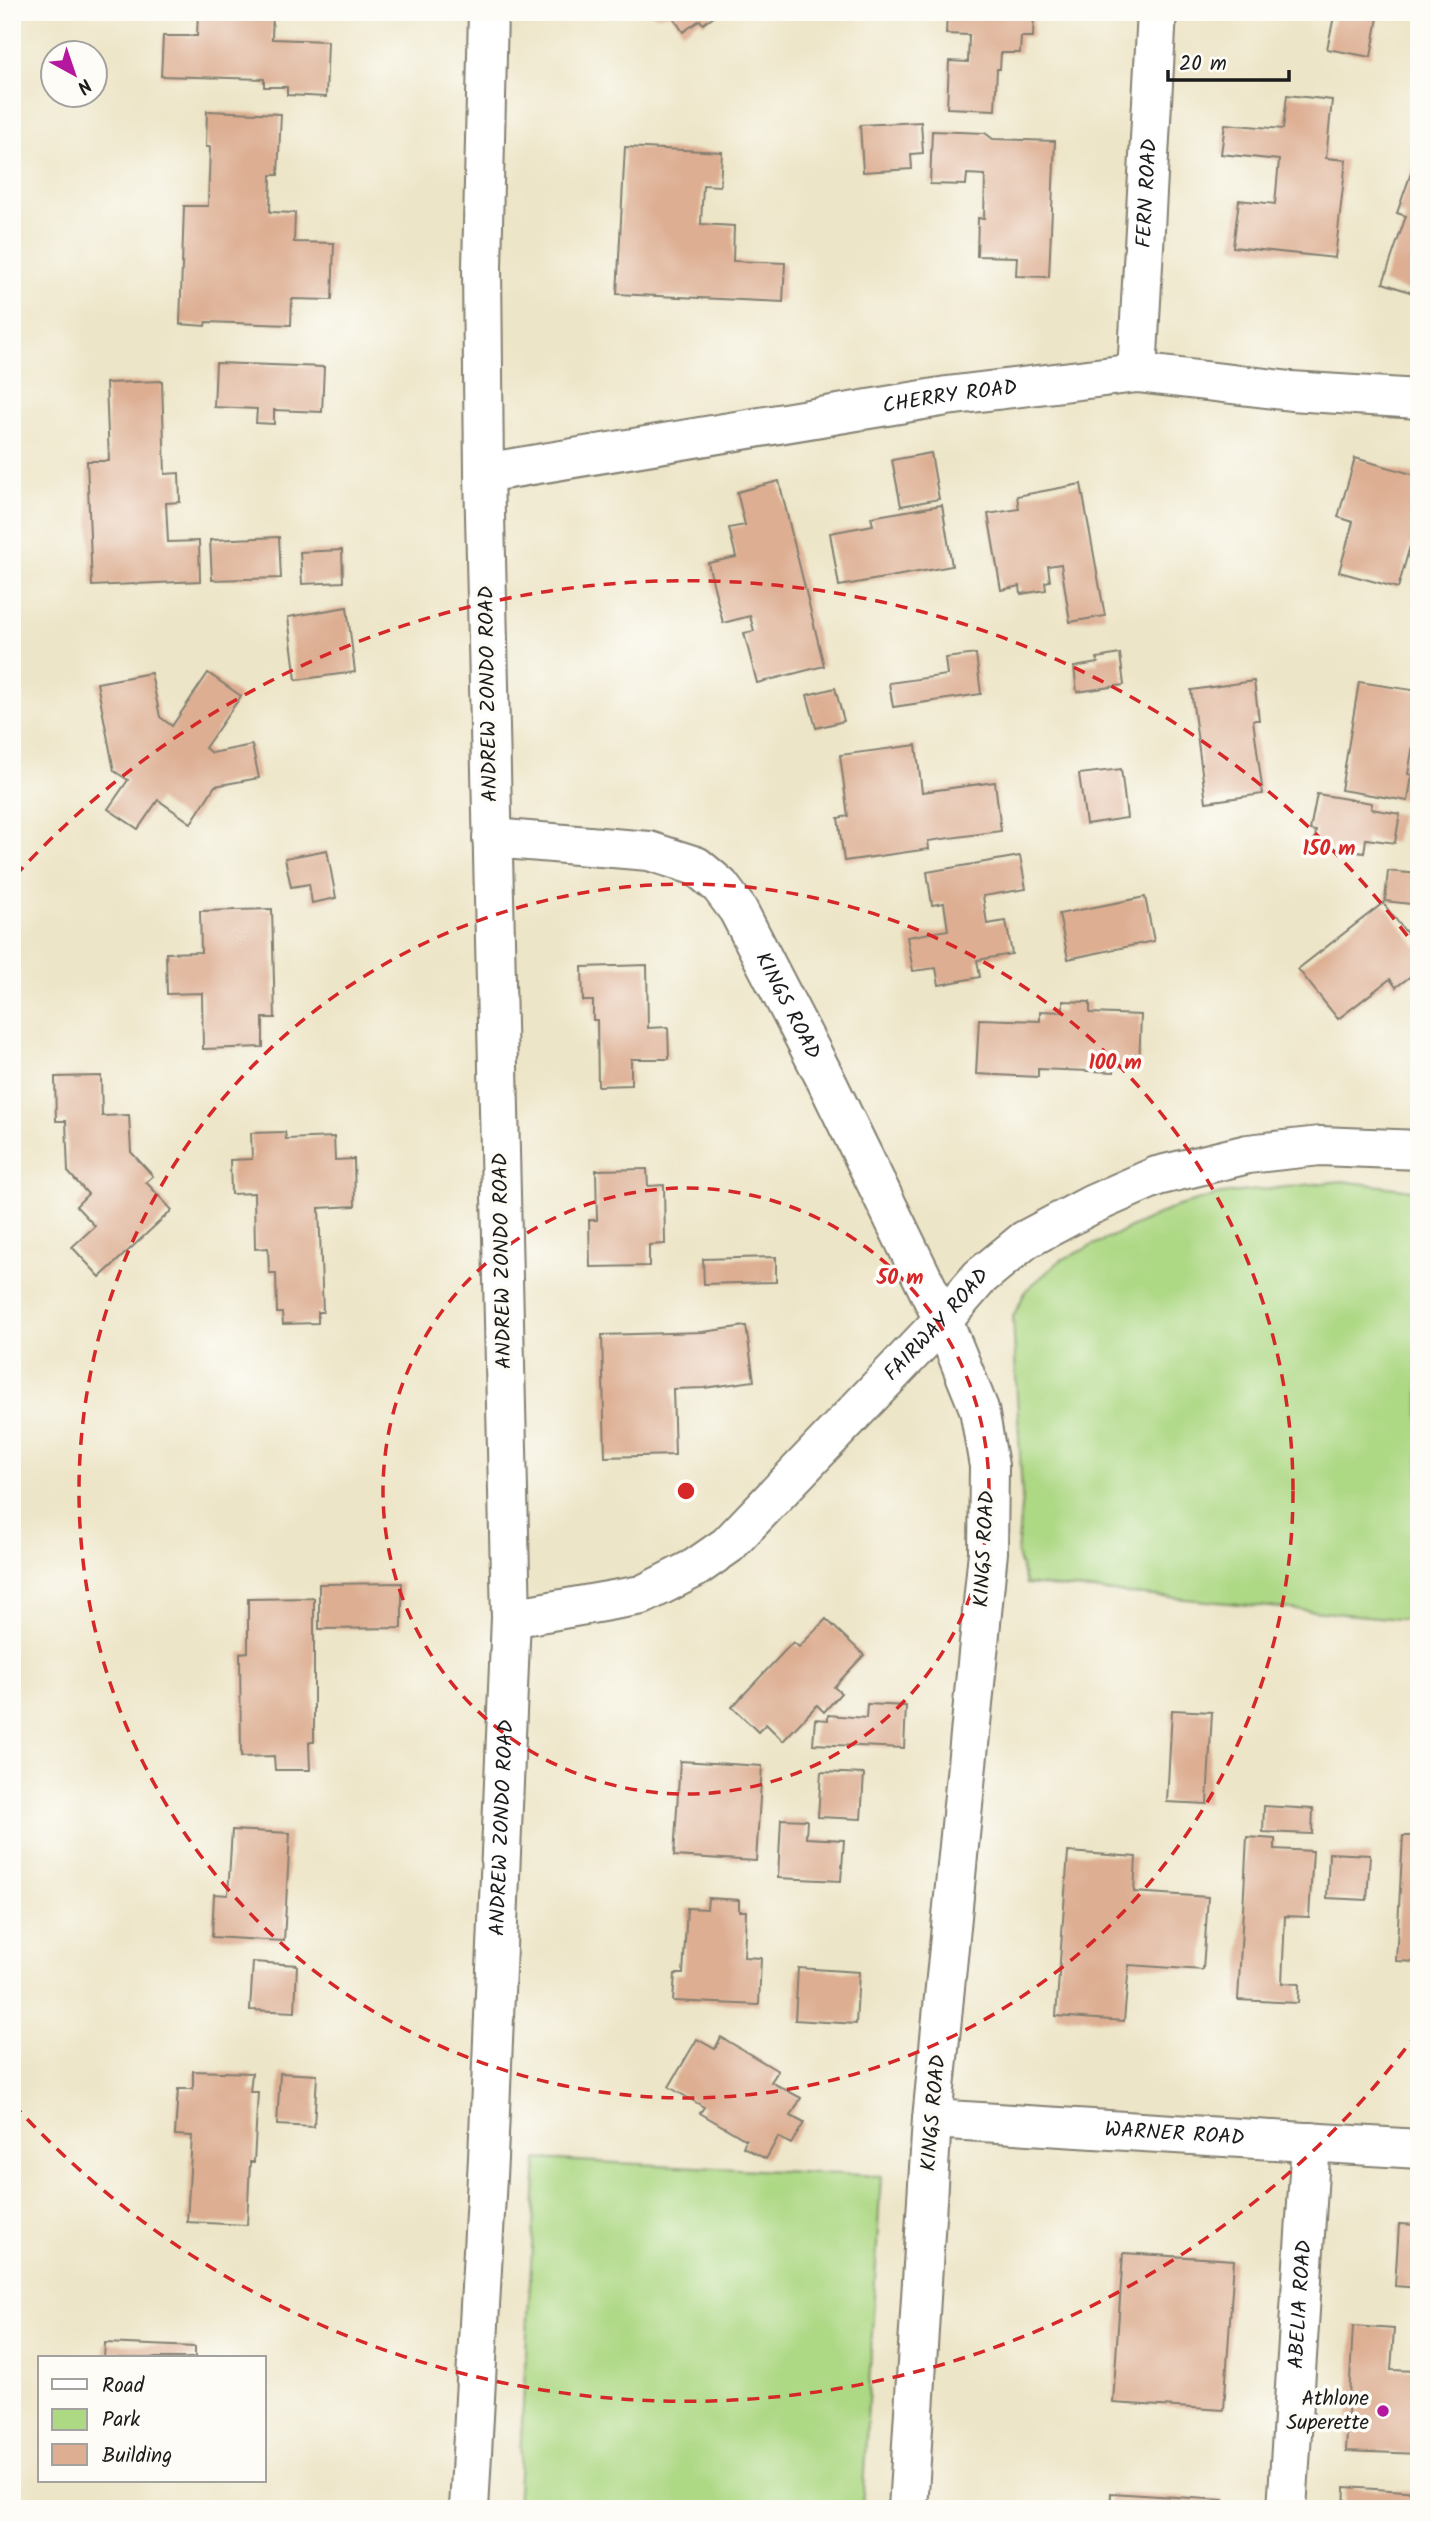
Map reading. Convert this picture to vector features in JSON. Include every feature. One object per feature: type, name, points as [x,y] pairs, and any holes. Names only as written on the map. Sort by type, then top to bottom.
[{"type":"street","name":"ANDREW ZONDO ROAD","points":[[468,2509],[489,2144],[511,1618],[484,473],[482,268],[488,12]]},
{"type":"street","name":"FERN ROAD","points":[[1137,373],[1157,12]]},
{"type":"street","name":"CHERRY ROAD","points":[[484,473],[947,396],[1137,373],[1291,391],[1419,399]]},
{"type":"street","name":"KINGS ROAD","points":[[492,838],[649,851],[696,866],[720,886],[738,910],[823,1074],[943,1320],[979,1409],[989,1466],[988,1540],[932,2119],[908,2509]]},
{"type":"street","name":"FAIRWAY ROAD","points":[[511,1618],[642,1594],[706,1560],[728,1545],[943,1320],[980,1277],[1025,1240],[1091,1205],[1157,1176],[1248,1154],[1320,1146],[1419,1150]]},
{"type":"street","name":"WARNER ROAD","points":[[932,2119],[1419,2149]]},
{"type":"street","name":"ABELIA ROAD","points":[[1287,2509],[1311,2142]]},
{"type":"green space","points":[[1342,1181],[1419,1191],[1419,1621],[1026,1584],[1017,1554],[1022,1495],[1013,1317],[1026,1290],[1061,1260],[1175,1207],[1221,1194]]},
{"type":"green space","points":[[537,2159],[881,2176],[862,2509],[517,2509]]},
{"type":"building","points":[[198,12],[273,12],[272,39],[328,41],[326,97],[287,95],[287,87],[264,87],[264,79],[161,76],[163,36],[197,36]]},
{"type":"building","points":[[648,12],[719,12],[703,24],[700,20],[683,32],[671,14],[657,16]]},
{"type":"building","points":[[947,12],[1034,12],[1033,37],[1021,37],[1020,53],[1001,53],[1000,69],[997,69],[995,110],[947,108],[949,61],[968,62],[969,35],[946,34]]},
{"type":"building","points":[[1335,12],[1379,12],[1371,57],[1327,49]]},
{"type":"building","points":[[1287,95],[1332,100],[1326,158],[1346,160],[1335,258],[1233,247],[1239,200],[1275,204],[1279,160],[1221,154],[1225,124],[1283,129]]},
{"type":"building","points":[[207,111],[281,114],[278,175],[271,175],[270,212],[295,213],[294,242],[334,243],[332,300],[292,299],[291,325],[206,322],[205,326],[180,324],[184,206],[208,206],[210,147],[206,147]]},
{"type":"building","points":[[921,122],[923,153],[911,154],[912,169],[863,172],[860,125]]},
{"type":"building","points":[[932,131],[985,133],[993,139],[1055,141],[1049,277],[1016,276],[1017,257],[977,256],[978,218],[984,219],[985,175],[967,174],[966,185],[930,184]]},
{"type":"building","points":[[625,147],[722,152],[720,186],[703,185],[701,224],[734,226],[733,261],[785,263],[783,302],[617,294]]},
{"type":"building","points":[[1419,150],[1419,295],[1383,283],[1406,216],[1397,213]]},
{"type":"building","points":[[216,363],[324,367],[322,412],[274,410],[274,424],[256,423],[257,409],[214,407]]},
{"type":"building","points":[[162,381],[165,474],[179,473],[180,502],[166,503],[168,542],[199,541],[200,581],[92,586],[87,461],[109,461],[106,383]]},
{"type":"building","points":[[931,453],[939,499],[901,506],[892,460]]},
{"type":"building","points":[[1355,458],[1419,476],[1419,526],[1416,525],[1398,588],[1339,572],[1353,522],[1338,517]]},
{"type":"building","points":[[779,481],[824,666],[757,683],[744,633],[754,631],[750,616],[723,623],[708,563],[736,557],[729,528],[745,525],[737,492]]},
{"type":"building","points":[[1081,484],[1105,616],[1070,622],[1061,564],[1048,566],[1050,581],[1045,582],[1046,590],[1021,594],[1020,586],[1001,590],[988,514],[1019,509],[1017,496]]},
{"type":"building","points":[[942,505],[952,566],[839,586],[830,533],[873,525],[871,517]]},
{"type":"building","points":[[279,537],[281,578],[212,580],[210,540]]},
{"type":"building","points":[[342,550],[343,582],[302,584],[300,552]]},
{"type":"building","points":[[1419,581],[1419,604],[1412,602]]},
{"type":"building","points":[[347,607],[355,672],[296,680],[288,617]]},
{"type":"building","points":[[976,654],[981,694],[893,707],[889,683],[947,675],[945,658]]},
{"type":"building","points":[[1120,654],[1124,685],[1077,692],[1074,667],[1098,663],[1097,658]]},
{"type":"building","points":[[151,673],[160,717],[172,726],[208,673],[241,696],[205,748],[212,753],[252,745],[259,778],[215,786],[191,823],[158,800],[138,829],[108,809],[128,780],[114,771],[97,683]]},
{"type":"building","points":[[1254,681],[1259,720],[1253,720],[1263,794],[1206,802],[1191,690]]},
{"type":"building","points":[[1359,682],[1419,691],[1419,731],[1416,745],[1413,745],[1408,774],[1412,775],[1408,801],[1341,790]]},
{"type":"building","points":[[835,688],[844,721],[816,728],[807,695]]},
{"type":"building","points":[[916,745],[922,792],[995,782],[1001,831],[928,841],[929,849],[844,861],[838,818],[848,816],[840,755]]},
{"type":"building","points":[[1121,769],[1127,818],[1086,824],[1079,774]]},
{"type":"building","points":[[1317,794],[1372,803],[1371,809],[1400,814],[1395,843],[1366,839],[1364,853],[1314,846],[1316,831],[1310,830]]},
{"type":"building","points":[[327,850],[336,898],[312,903],[309,884],[291,887],[285,858]]},
{"type":"building","points":[[1020,856],[1026,889],[983,896],[987,924],[1006,921],[1012,954],[977,960],[980,977],[939,985],[936,968],[913,971],[907,937],[948,930],[944,903],[932,905],[927,872]]},
{"type":"building","points":[[1388,871],[1419,874],[1419,905],[1385,901]]},
{"type":"building","points":[[1145,897],[1154,941],[1068,959],[1059,914]]},
{"type":"building","points":[[1383,903],[1419,949],[1419,970],[1396,987],[1390,979],[1338,1019],[1298,969]]},
{"type":"building","points":[[272,909],[275,1018],[263,1018],[263,1047],[203,1049],[202,993],[167,994],[166,953],[201,952],[200,911]]},
{"type":"building","points":[[647,965],[648,1028],[668,1027],[669,1059],[631,1059],[631,1085],[598,1086],[597,1020],[593,1020],[593,1001],[583,1001],[582,967]]},
{"type":"building","points":[[1063,1001],[1090,1002],[1090,1013],[1141,1015],[1139,1067],[1114,1066],[1114,1072],[1038,1069],[1038,1077],[976,1074],[979,1019],[1040,1021],[1040,1011],[1063,1012]]},
{"type":"building","points":[[101,1076],[102,1116],[129,1115],[131,1152],[153,1176],[146,1182],[172,1210],[100,1277],[72,1247],[95,1226],[76,1206],[88,1194],[68,1172],[66,1121],[56,1121],[55,1077]]},
{"type":"building","points":[[285,1132],[286,1139],[334,1137],[335,1160],[354,1159],[355,1206],[319,1208],[323,1312],[318,1312],[318,1323],[283,1324],[282,1313],[277,1313],[276,1273],[269,1273],[268,1248],[255,1249],[254,1193],[231,1194],[230,1160],[252,1159],[251,1133]]},
{"type":"building","points":[[647,1169],[648,1186],[664,1185],[665,1244],[649,1245],[649,1266],[590,1267],[589,1220],[597,1220],[596,1170]]},
{"type":"building","points":[[776,1257],[776,1282],[704,1284],[703,1259]]},
{"type":"building","points":[[746,1326],[754,1381],[673,1389],[675,1455],[605,1457],[602,1335],[703,1332]]},
{"type":"building","points":[[402,1583],[402,1628],[319,1629],[319,1584]]},
{"type":"building","points":[[314,1598],[314,1742],[309,1742],[310,1770],[275,1770],[274,1756],[241,1757],[240,1653],[248,1652],[248,1599]]},
{"type":"building","points":[[826,1619],[864,1655],[834,1687],[841,1693],[824,1712],[817,1705],[783,1741],[766,1724],[758,1732],[732,1707],[793,1642],[799,1647]]},
{"type":"building","points":[[867,1704],[906,1706],[904,1748],[813,1744],[815,1719],[828,1720],[828,1715],[866,1718]]},
{"type":"building","points":[[1172,1710],[1212,1712],[1207,1804],[1167,1802]]},
{"type":"building","points":[[680,1761],[762,1766],[756,1861],[674,1856]]},
{"type":"building","points":[[821,1772],[864,1774],[861,1819],[818,1817]]},
{"type":"building","points":[[1264,1806],[1313,1809],[1312,1834],[1263,1832]]},
{"type":"building","points":[[781,1819],[807,1820],[806,1838],[844,1840],[841,1881],[778,1878]]},
{"type":"building","points":[[232,1830],[290,1833],[284,1941],[212,1937],[214,1894],[228,1895]]},
{"type":"building","points":[[1403,1836],[1419,1836],[1419,1962],[1396,1961]]},
{"type":"building","points":[[1247,1837],[1275,1839],[1275,1849],[1313,1851],[1309,1917],[1285,1916],[1282,1983],[1299,1984],[1298,2003],[1238,2000]]},
{"type":"building","points":[[1068,1852],[1136,1857],[1134,1892],[1208,1897],[1203,1970],[1129,1965],[1124,2021],[1056,2016]]},
{"type":"building","points":[[1329,1853],[1370,1855],[1367,1900],[1327,1898]]},
{"type":"building","points":[[708,1898],[739,1900],[739,1911],[746,1911],[744,1957],[761,1958],[759,2005],[673,2001],[675,1974],[683,1974],[687,1908],[707,1909]]},
{"type":"building","points":[[253,1962],[297,1965],[295,2012],[250,2010]]},
{"type":"building","points":[[798,1968],[859,1972],[856,2024],[795,2020]]},
{"type":"building","points":[[721,2037],[778,2071],[771,2082],[801,2098],[791,2116],[804,2123],[791,2144],[778,2137],[766,2159],[743,2147],[746,2140],[700,2113],[704,2107],[669,2087],[697,2039],[715,2049]]},
{"type":"building","points":[[193,2071],[252,2073],[250,2092],[258,2092],[254,2162],[250,2162],[247,2225],[187,2222],[192,2136],[175,2135],[178,2089],[193,2089]]},
{"type":"building","points":[[280,2073],[317,2075],[314,2127],[277,2125]]},
{"type":"building","points":[[1399,2224],[1419,2225],[1419,2288],[1395,2286]]},
{"type":"building","points":[[1123,2253],[1234,2260],[1224,2410],[1113,2403]]},
{"type":"building","name":"Athlone Superette","points":[[1353,2326],[1394,2329],[1391,2370],[1419,2371],[1419,2454],[1346,2451]]},
{"type":"building","points":[[105,2343],[195,2347],[195,2356],[104,2356]]},
{"type":"building","points":[[1345,2487],[1419,2492],[1419,2509],[1344,2509]]},
{"type":"building","points":[[1111,2493],[1223,2500],[1222,2509],[1110,2509]]},
{"type":"place","name":"Athlone Superette","points":[[1383,2411]]}]
